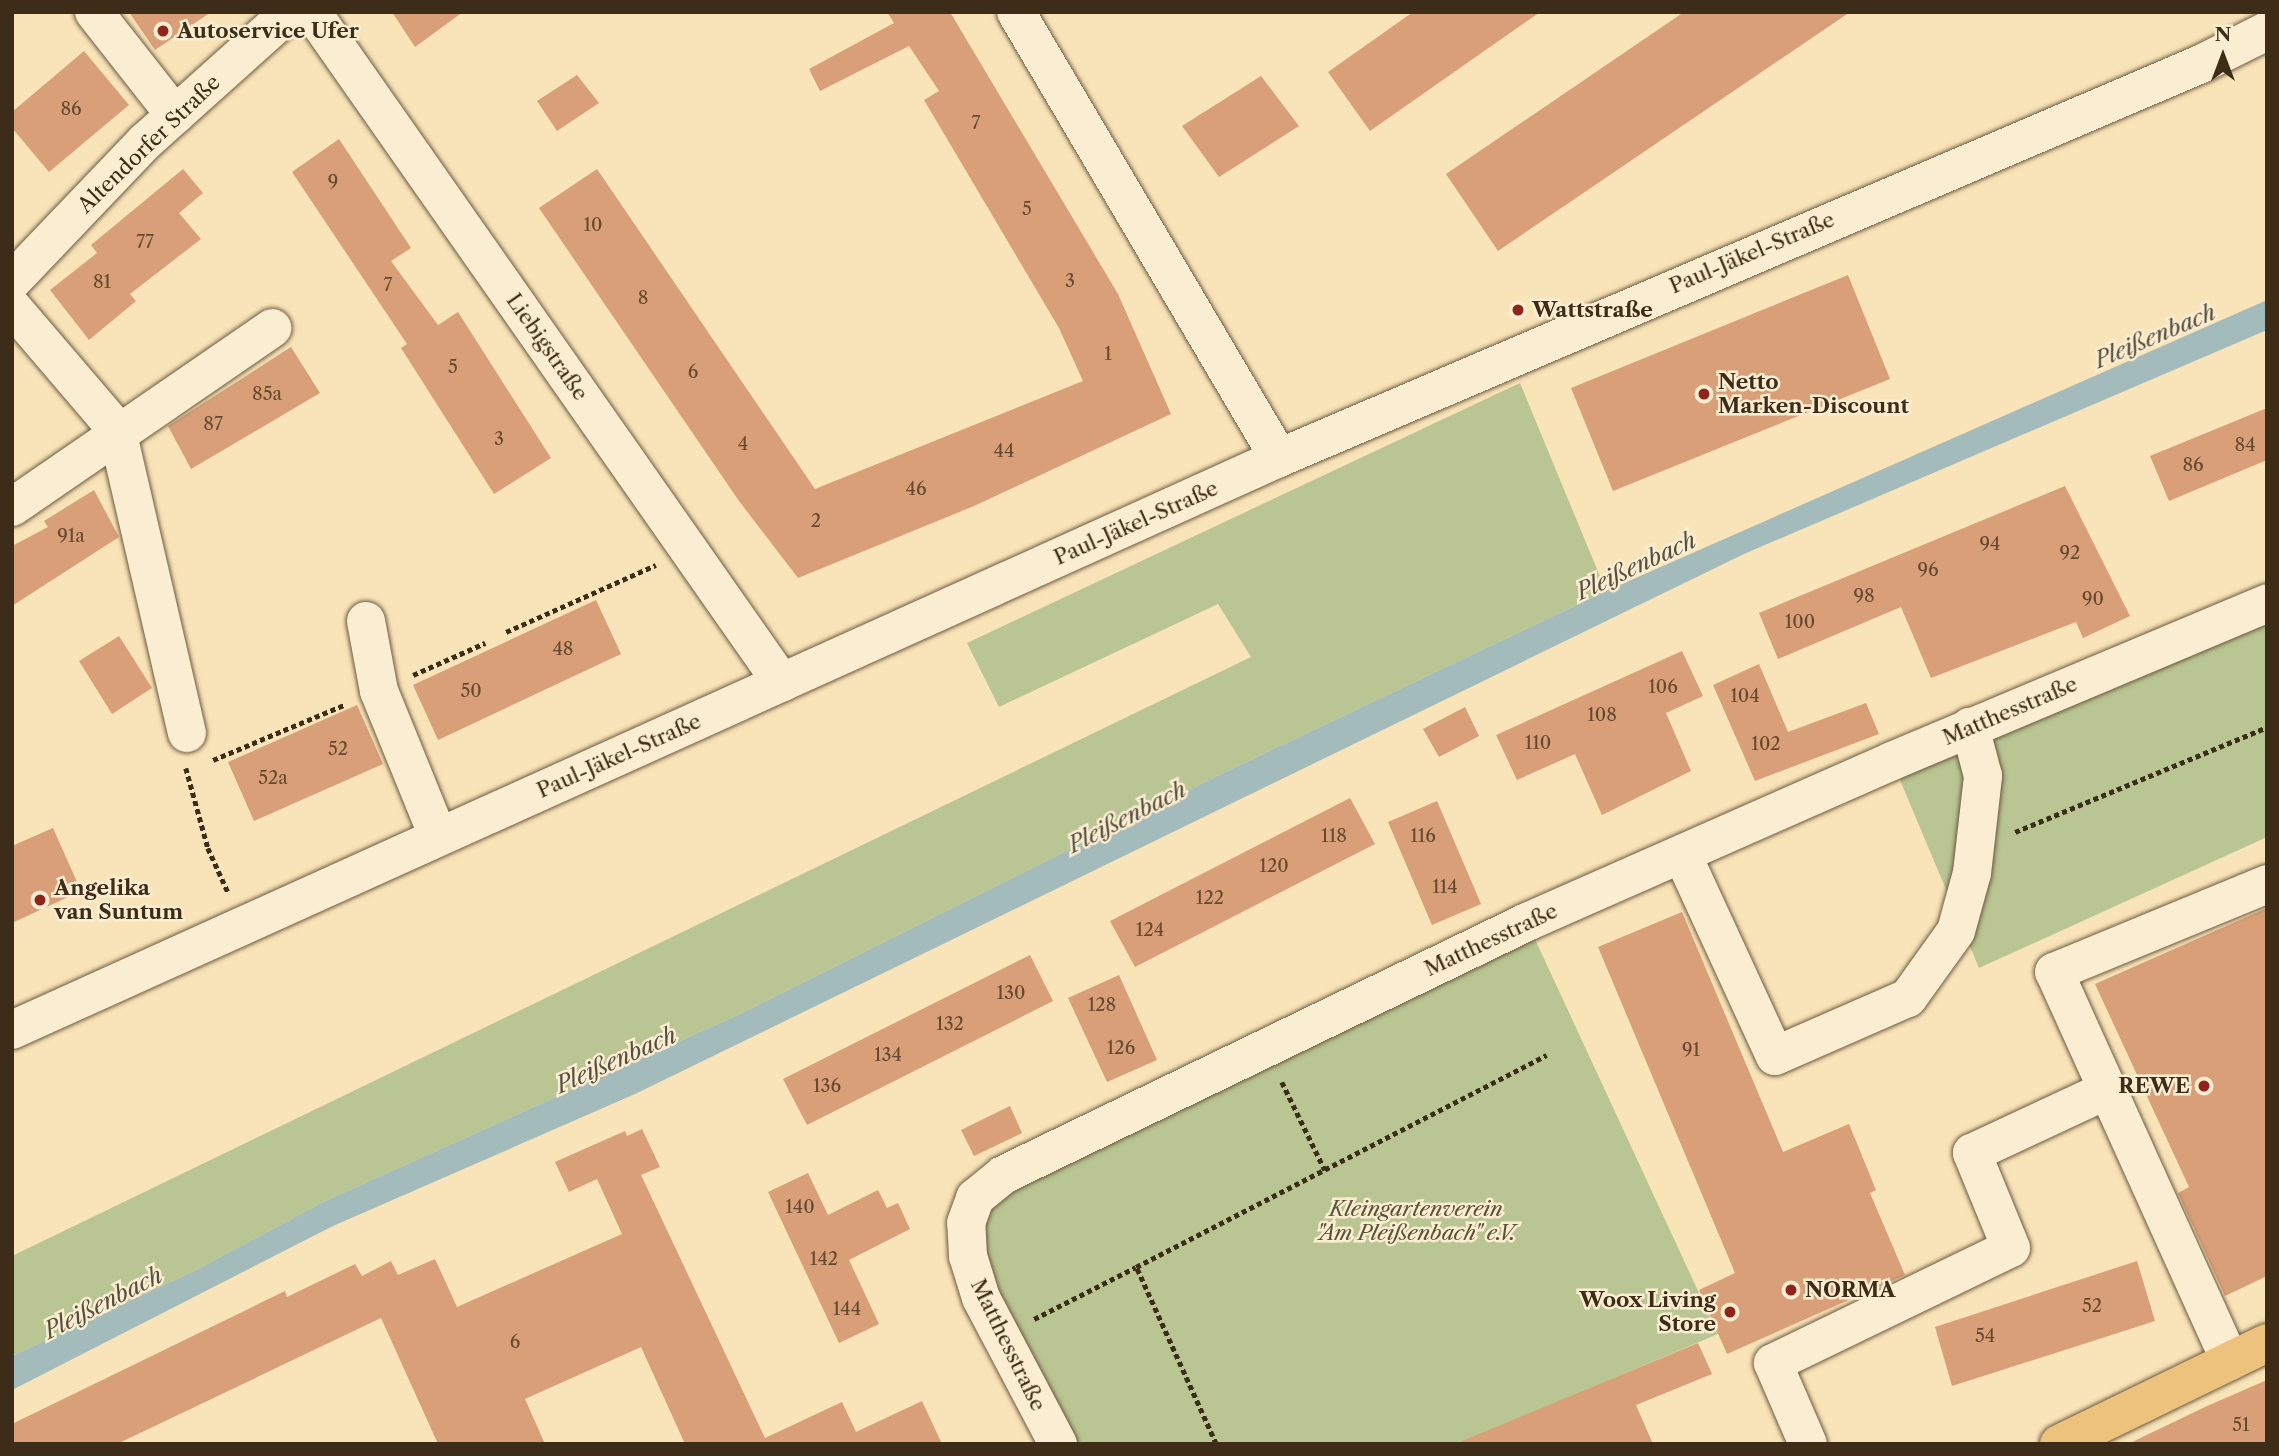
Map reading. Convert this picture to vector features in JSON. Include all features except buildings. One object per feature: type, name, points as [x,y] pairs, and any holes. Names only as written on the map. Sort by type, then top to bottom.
[{"type":"main road","points":[[2059,1444],[2267,1343]]},
{"type":"street","points":[[94,12],[175,115]]},
{"type":"street","name":"Altendorfer Straße","points":[[12,281],[175,115],[290,12]]},
{"type":"street","name":"Liebigstraße","points":[[312,12],[782,683]]},
{"type":"street","points":[[1016,12],[1279,458]]},
{"type":"street","name":"Paul-Jäkel-Straße","points":[[12,1030],[1279,458],[2202,64],[2267,31]]},
{"type":"street","points":[[12,307],[117,430],[187,733]]},
{"type":"street","points":[[12,507],[117,430],[272,328]]},
{"type":"street","name":"Matthesstraße","points":[[1058,1444],[1000,1337],[968,1256],[966,1223],[975,1198],[1003,1175],[1527,922],[1970,727],[2267,603]]},
{"type":"street","points":[[366,621],[379,691],[438,836]]},
{"type":"street","points":[[1682,854],[1775,1056],[1908,998],[1956,931],[1975,849],[1983,776],[1970,727]]},
{"type":"street","points":[[2230,1361],[2054,972],[2267,884]]},
{"type":"street","points":[[1808,1444],[1773,1363],[2011,1248],[1972,1153],[2107,1090]]},
{"type":"path","points":[[506,632],[689,550]]},
{"type":"path","points":[[1975,849],[2267,727]]},
{"type":"path","points":[[187,733],[186,766],[222,879]]},
{"type":"path","points":[[1265,1048],[1325,1170]]},
{"type":"path","points":[[1000,1337],[1548,1055]]},
{"type":"path","points":[[1136,1267],[1216,1444]]},
{"type":"green space","points":[[1520,383],[1606,591],[1215,777],[742,1013],[323,1202],[196,1270],[12,1356],[12,1256],[1251,657],[1218,604],[999,707],[967,643]]},
{"type":"green space","points":[[2267,603],[2267,837],[1979,968],[1892,761]]},
{"type":"green space","name":"Kleingartenverein \"Am Pleißenbach\" e.V.","points":[[1527,922],[1718,1334],[1458,1444],[1058,1444],[1000,1337],[975,1198]]},
{"type":"water","points":[[2267,300],[2267,330],[1744,554],[635,1094],[333,1226],[12,1390],[12,1356],[196,1270],[323,1202],[742,1013],[1215,777],[1606,591]]},
{"type":"place","name":"Autoservice Ufer","points":[[163,31]]},
{"type":"place","name":"Wattstraße","points":[[1518,310]]},
{"type":"place","name":"Netto Marken-Discount","points":[[1704,394]]},
{"type":"place","name":"Angelika van Suntum","points":[[40,900]]},
{"type":"place","name":"REWE","points":[[2204,1086]]},
{"type":"place","name":"NORMA","points":[[1791,1290]]},
{"type":"place","name":"Woox Living Store","points":[[1730,1312]]},
{"type":"water label","name":"Pleißenbach","points":[[2155,336]]},
{"type":"water label","name":"Pleißenbach","points":[[1636,566]]},
{"type":"water label","name":"Pleißenbach","points":[[1127,817]]},
{"type":"water label","name":"Pleißenbach","points":[[616,1060]]},
{"type":"water label","name":"Pleißenbach","points":[[103,1303]]}]
